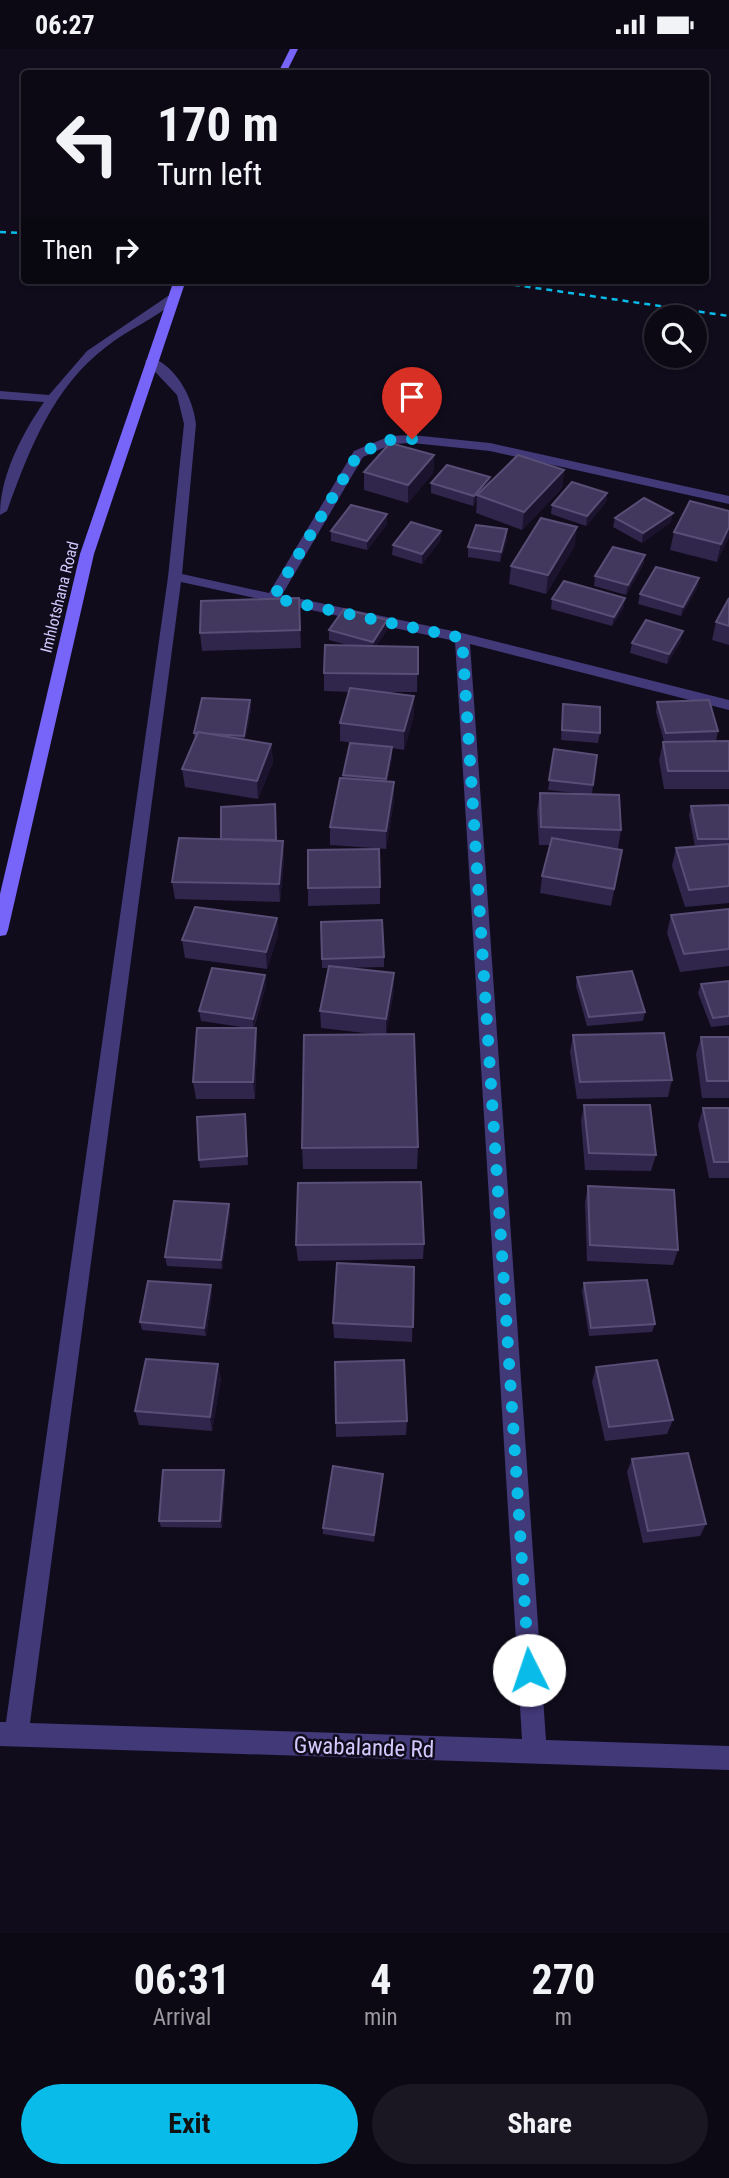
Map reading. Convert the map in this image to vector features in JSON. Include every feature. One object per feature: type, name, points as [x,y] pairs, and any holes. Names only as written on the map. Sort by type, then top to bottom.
[{"type":"street","points":[[284,70],[294,49]]},
{"type":"street","name":"Imhlotshana Road","points":[[0,930],[87,554],[178,284]]},
{"type":"street","points":[[0,511],[26,442],[62,384],[92,353],[172,298]]},
{"type":"street","points":[[8,1735],[175,577],[190,424],[189,404],[178,385],[151,361]]},
{"type":"street","points":[[0,395],[52,399]]},
{"type":"street","points":[[273,598],[358,454],[390,440],[412,439],[490,447],[729,500]]},
{"type":"street","points":[[175,577],[462,638],[729,705]]},
{"type":"street","points":[[462,638],[535,1753]]},
{"type":"street","name":"Gwabalande Rd","points":[[8,1735],[729,1758]]},
{"type":"building","points":[[390,443],[434,455],[408,485],[364,472]]},
{"type":"building","points":[[518,455],[564,470],[524,512],[477,495]]},
{"type":"building","points":[[447,465],[490,477],[474,496],[431,483]]},
{"type":"building","points":[[572,482],[607,493],[587,516],[552,505]]},
{"type":"building","points":[[644,498],[673,513],[643,533],[615,518]]},
{"type":"building","points":[[690,501],[729,511],[729,527],[721,544],[674,532]]},
{"type":"building","points":[[351,505],[387,514],[367,541],[331,531]]},
{"type":"building","points":[[541,518],[577,527],[548,575],[511,566]]},
{"type":"building","points":[[411,522],[441,531],[422,554],[393,545]]},
{"type":"building","points":[[476,525],[507,529],[501,552],[468,547]]},
{"type":"building","points":[[613,547],[645,555],[628,585],[595,576]]},
{"type":"building","points":[[656,567],[699,578],[683,607],[640,594]]},
{"type":"building","points":[[564,581],[625,598],[614,617],[552,599]]},
{"type":"building","points":[[299,598],[300,630],[200,633],[201,601]]},
{"type":"building","points":[[729,598],[729,626],[716,622]]},
{"type":"building","points":[[344,609],[387,620],[373,642],[329,630]]},
{"type":"building","points":[[646,620],[683,631],[669,654],[632,643]]},
{"type":"building","points":[[325,645],[418,647],[418,674],[324,673]]},
{"type":"building","points":[[350,688],[414,696],[404,731],[340,723]]},
{"type":"building","points":[[202,698],[250,700],[244,736],[194,733]]},
{"type":"building","points":[[709,700],[718,731],[666,733],[657,702]]},
{"type":"building","points":[[563,704],[600,707],[600,733],[562,730]]},
{"type":"building","points":[[198,732],[271,744],[257,781],[182,769]]},
{"type":"building","points":[[729,741],[729,771],[668,771],[663,742]]},
{"type":"building","points":[[350,743],[392,747],[386,779],[343,775]]},
{"type":"building","points":[[554,749],[597,755],[593,785],[549,780]]},
{"type":"building","points":[[340,778],[394,782],[386,831],[330,827]]},
{"type":"building","points":[[540,793],[619,795],[621,830],[541,827]]},
{"type":"building","points":[[275,804],[276,840],[221,839],[221,807]]},
{"type":"building","points":[[729,805],[729,839],[698,839],[691,806]]},
{"type":"building","points":[[179,838],[283,841],[279,884],[172,882]]},
{"type":"building","points":[[552,838],[622,850],[614,889],[542,876]]},
{"type":"building","points":[[729,844],[729,886],[689,890],[676,848]]},
{"type":"building","points":[[379,849],[380,887],[308,888],[308,850]]},
{"type":"building","points":[[195,907],[277,918],[266,952],[182,940]]},
{"type":"building","points":[[729,909],[729,949],[684,954],[671,915]]},
{"type":"building","points":[[382,920],[384,957],[322,959],[321,922]]},
{"type":"building","points":[[329,966],[394,973],[386,1019],[320,1011]]},
{"type":"building","points":[[212,968],[265,975],[253,1019],[199,1011]]},
{"type":"building","points":[[632,971],[645,1012],[589,1017],[577,977]]},
{"type":"building","points":[[729,981],[729,1016],[713,1018],[701,984]]},
{"type":"building","points":[[197,1028],[256,1028],[253,1082],[193,1082]]},
{"type":"building","points":[[664,1033],[672,1080],[580,1082],[573,1035]]},
{"type":"building","points":[[414,1034],[418,1147],[302,1148],[304,1035]]},
{"type":"building","points":[[701,1037],[729,1037],[729,1081],[707,1081]]},
{"type":"building","points":[[584,1105],[650,1105],[656,1155],[589,1153]]},
{"type":"building","points":[[703,1108],[729,1108],[729,1162],[714,1162]]},
{"type":"building","points":[[245,1114],[247,1156],[199,1160],[197,1117]]},
{"type":"building","points":[[421,1182],[424,1244],[296,1245],[298,1183]]},
{"type":"building","points":[[588,1186],[674,1190],[678,1250],[590,1245]]},
{"type":"building","points":[[174,1201],[229,1204],[221,1260],[165,1257]]},
{"type":"building","points":[[337,1263],[414,1267],[413,1327],[333,1323]]},
{"type":"building","points":[[647,1280],[655,1324],[591,1328],[584,1283]]},
{"type":"building","points":[[148,1281],[211,1285],[204,1328],[140,1322]]},
{"type":"building","points":[[146,1359],[218,1364],[210,1417],[135,1411]]},
{"type":"building","points":[[404,1360],[407,1421],[336,1423],[335,1362]]},
{"type":"building","points":[[657,1360],[673,1420],[609,1427],[596,1367]]},
{"type":"building","points":[[688,1453],[706,1524],[648,1531],[632,1459]]},
{"type":"building","points":[[333,1466],[383,1474],[374,1535],[323,1528]]},
{"type":"building","points":[[163,1470],[224,1470],[220,1521],[159,1521]]},
{"type":"railway","points":[[0,232],[21,233]]},
{"type":"railway","points":[[509,284],[729,316]]},
{"type":"route","points":[[412,439],[390,440],[358,454],[273,598],[462,638],[529,1670]]}]
